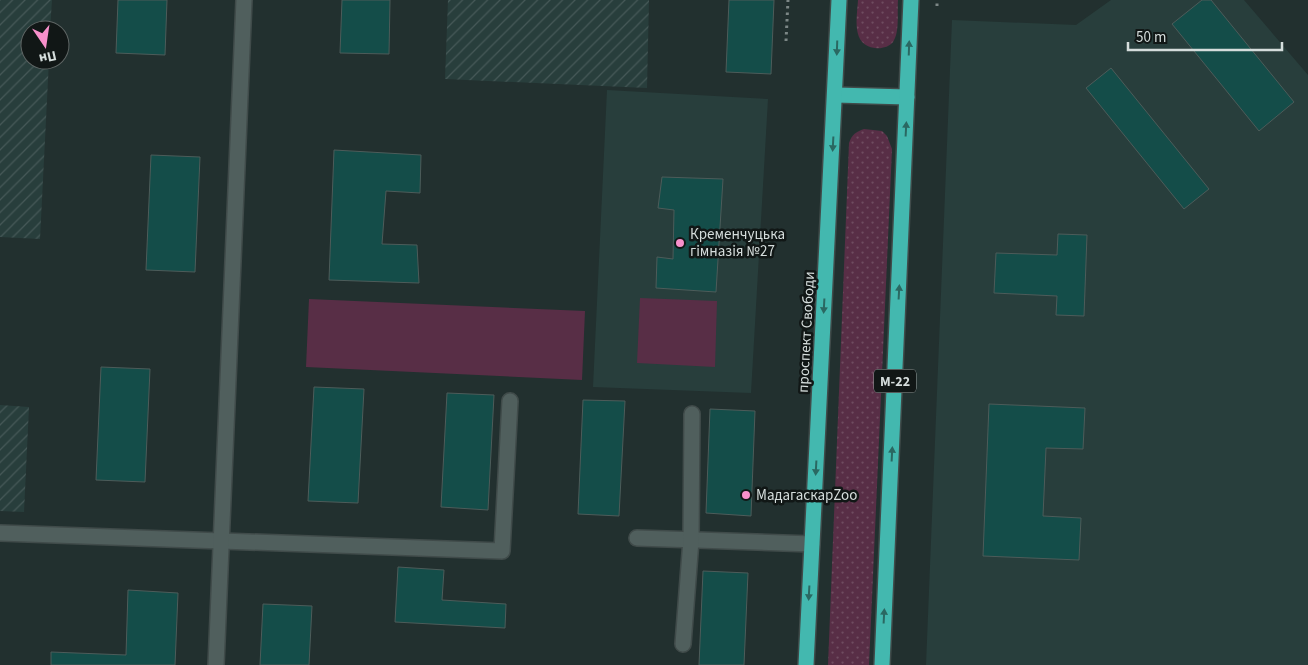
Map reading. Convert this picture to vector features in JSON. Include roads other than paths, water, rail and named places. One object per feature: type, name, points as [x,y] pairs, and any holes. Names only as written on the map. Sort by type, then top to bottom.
[{"type":"highway","name":"проспект Свободи","points":[[806,665],[836,95],[839,0]]},
{"type":"highway","name":"М-22","points":[[882,665],[911,0]]},
{"type":"highway","points":[[836,95],[907,97]]},
{"type":"street","points":[[216,665],[244,0]]},
{"type":"street","points":[[0,533],[502,551],[510,401]]},
{"type":"street","points":[[683,644],[691,540],[692,414]]},
{"type":"street","points":[[637,538],[812,544]]},
{"type":"place","name":"Кременчуцька гімназія №27","points":[[680,243]]},
{"type":"place","name":"МадагаскарZoo","points":[[746,495]]}]
